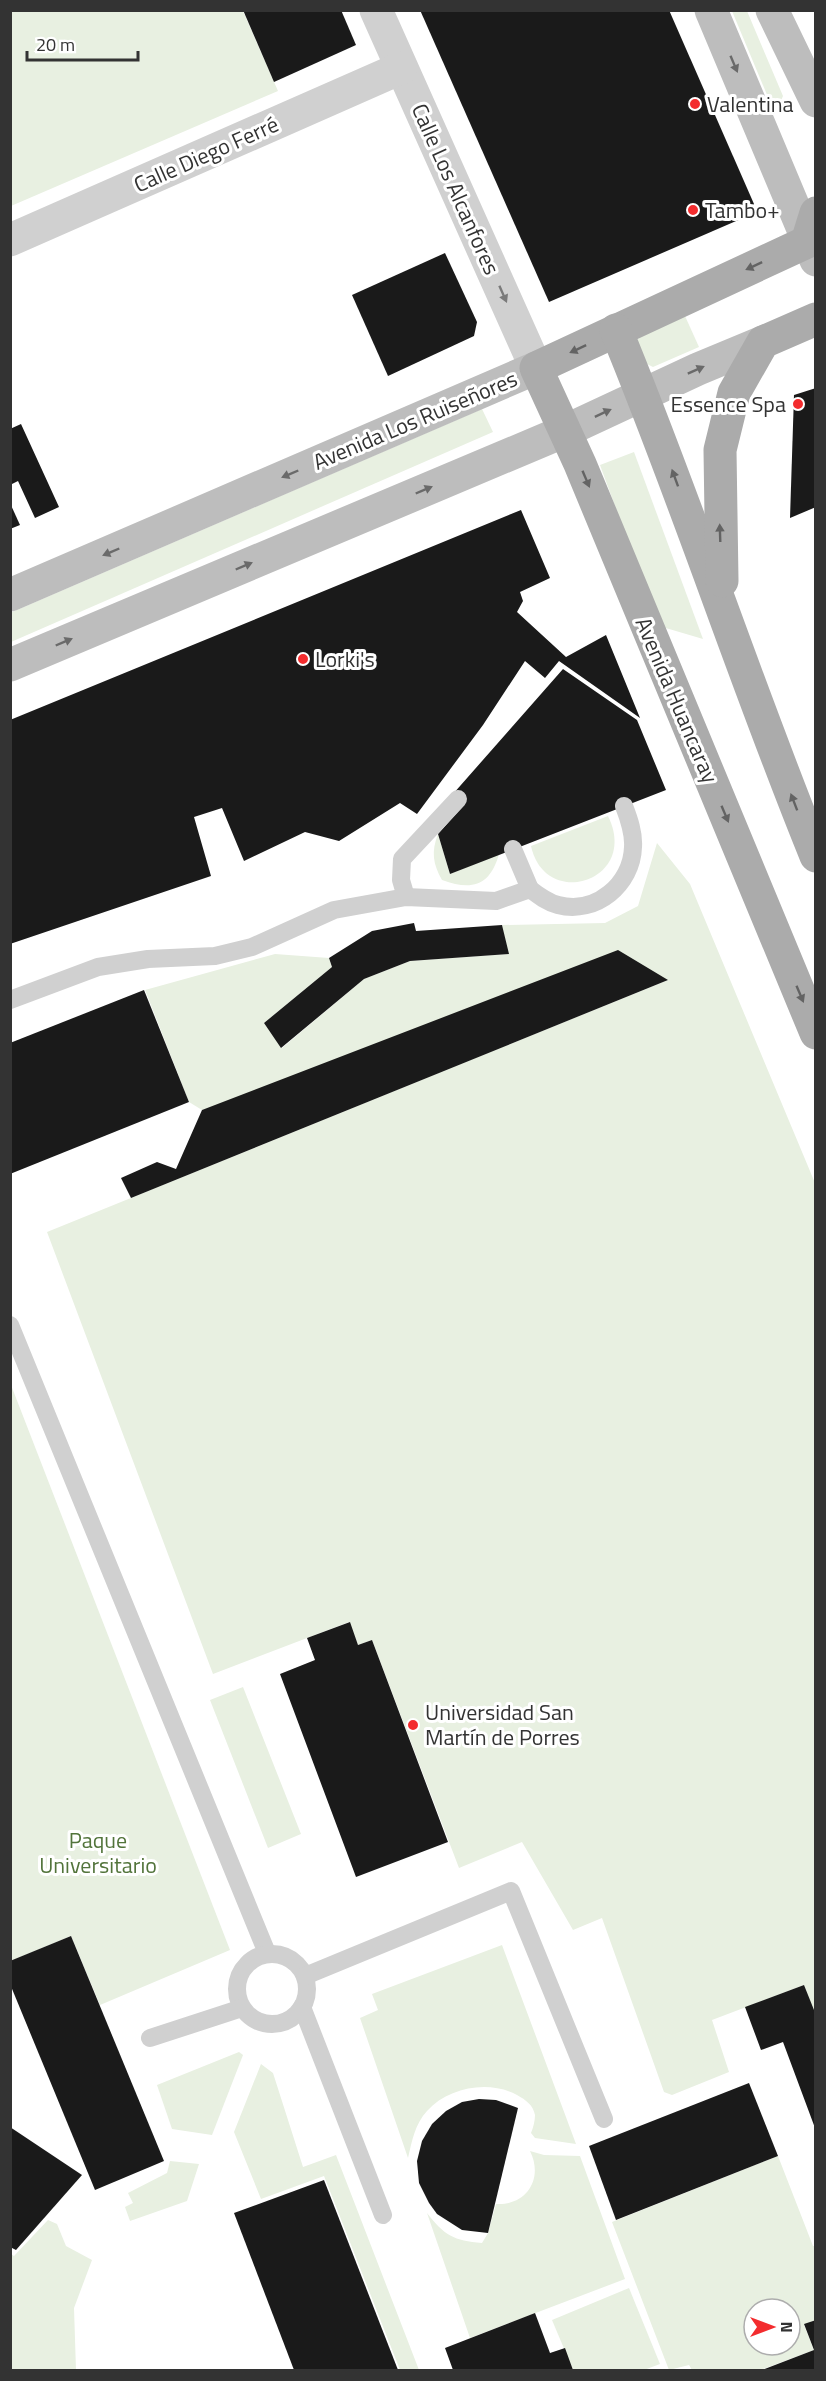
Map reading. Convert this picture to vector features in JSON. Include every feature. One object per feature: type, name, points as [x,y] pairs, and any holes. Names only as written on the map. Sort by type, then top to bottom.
[{"type":"main road","points":[[711,10],[814,238]]},
{"type":"main road","points":[[772,10],[816,101]]},
{"type":"main road","name":"Avenida Los Ruiseñores","points":[[10,595],[536,368],[814,238]]},
{"type":"main road","points":[[10,665],[565,431],[816,320]]},
{"type":"main road","points":[[616,330],[643,395],[816,856]]},
{"type":"main road","points":[[723,612],[719,506],[720,450],[734,393],[762,342]]},
{"type":"main road","name":"Avenida Huancaray","points":[[536,368],[565,431],[816,1032]]},
{"type":"street","name":"Calle Los Alcanfores","points":[[376,10],[536,368]]},
{"type":"street","name":"Calle Diego Ferré","points":[[10,240],[401,68]]},
{"type":"lane","points":[[406,897],[401,880],[402,859],[458,799]]},
{"type":"lane","points":[[513,849],[530,889],[543,899],[559,905],[576,906],[597,902],[618,886],[629,868],[634,845],[633,832],[624,806]]},
{"type":"lane","points":[[10,1000],[98,967],[148,959],[215,956],[252,946],[334,910],[406,897],[496,901],[530,889]]},
{"type":"lane","points":[[10,1325],[267,1953]]},
{"type":"lane","points":[[305,1976],[510,1891],[604,2120]]},
{"type":"lane","points":[[267,1953],[279,1953],[290,1958],[305,1976],[307,1988],[302,2007],[292,2018],[282,2023],[259,2022],[249,2016],[237,1998],[236,1986],[245,1964],[267,1953]]},
{"type":"lane","points":[[302,2007],[383,2215]]},
{"type":"lane","points":[[150,2038],[242,2008]]},
{"type":"green space","points":[[10,11],[243,11],[278,91],[11,206]]},
{"type":"green space","points":[[732,11],[747,11],[783,96],[775,114]]},
{"type":"green space","points":[[685,316],[699,347],[653,367],[647,364],[636,341],[643,334]]},
{"type":"green space","points":[[482,409],[493,432],[11,642],[10,613]]},
{"type":"green space","points":[[634,452],[703,639],[659,626],[600,465]]},
{"type":"green space","points":[[608,816],[614,839],[611,857],[601,871],[587,880],[570,882],[553,878],[540,866],[531,846]]},
{"type":"green space","points":[[438,834],[450,874],[499,854],[491,873],[485,879],[471,885],[442,880],[434,858],[434,847]]},
{"type":"green space","points":[[657,843],[690,884],[815,1183],[815,2015],[804,1985],[712,2020],[729,2072],[672,2095],[664,2092],[602,1918],[573,1930],[522,1842],[459,1868],[372,1640],[358,1645],[349,1622],[213,1674],[47,1232],[668,980],[202,1110],[189,1102],[145,990],[275,954],[329,958],[332,967],[264,1023],[282,1048],[364,979],[410,961],[508,954],[502,925],[605,923],[638,906]]},
{"type":"green space","name":"Paque Universitario","points":[[11,1385],[230,1950],[100,2005],[71,1936],[11,1961]]},
{"type":"green space","points":[[243,1687],[301,1834],[268,1848],[210,1700]]},
{"type":"green space","points":[[502,1945],[576,2144],[535,2138],[531,2133],[535,2115],[533,2108],[517,2095],[494,2088],[470,2088],[446,2096],[427,2111],[417,2127],[408,2158],[360,2018],[378,2010],[372,1994]]},
{"type":"green space","points":[[239,2052],[243,2055],[212,2135],[172,2129],[157,2085]]},
{"type":"green space","points":[[261,2064],[273,2073],[303,2167],[336,2155],[419,2370],[400,2370],[324,2176],[261,2199],[234,2132]]},
{"type":"green space","points":[[530,2151],[544,2155],[580,2156],[625,2279],[470,2338],[427,2213],[450,2236],[464,2241],[482,2243],[488,2233],[496,2204],[516,2200],[530,2189],[535,2171]]},
{"type":"green space","points":[[778,2156],[813,2246],[815,2246],[815,2320],[804,2325],[814,2350],[802,2355],[802,2297],[742,2297],[742,2357],[795,2357],[761,2370],[692,2370],[689,2365],[669,2370],[612,2222]]},
{"type":"green space","points":[[170,2161],[199,2164],[187,2201],[130,2221],[125,2207],[133,2203],[128,2193],[167,2173]]},
{"type":"green space","points":[[48,2220],[57,2224],[66,2246],[92,2260],[74,2308],[76,2370],[11,2370],[11,2254],[14,2256]]},
{"type":"green space","points":[[629,2288],[660,2364],[644,2370],[573,2370],[552,2320]]},
{"type":"building","points":[[243,10],[341,10],[356,45],[274,82]]},
{"type":"building","points":[[420,10],[669,10],[754,204],[750,215],[549,302]]},
{"type":"building","points":[[445,253],[477,322],[474,336],[388,376],[352,295]]},
{"type":"building","points":[[816,388],[816,507],[790,518],[794,395]]},
{"type":"building","points":[[21,424],[59,507],[35,518],[18,481],[10,485],[10,429]]},
{"type":"building","points":[[10,503],[20,525],[10,529]]},
{"type":"building","points":[[521,510],[550,578],[520,592],[523,601],[517,612],[566,657],[606,635],[640,718],[559,661],[545,678],[525,661],[483,725],[417,814],[400,803],[339,841],[305,832],[244,861],[222,808],[194,817],[211,876],[10,944],[10,720]]},
{"type":"building","points":[[563,669],[637,720],[666,790],[450,874],[438,834],[464,805],[453,794]]},
{"type":"building","points":[[414,923],[416,931],[502,925],[509,954],[410,961],[364,979],[281,1048],[264,1023],[332,967],[329,958],[372,931]]},
{"type":"building","points":[[618,950],[668,980],[131,1198],[121,1178],[157,1162],[176,1169],[202,1110]]},
{"type":"building","points":[[144,990],[189,1102],[10,1174],[10,1043]]},
{"type":"building","points":[[350,1622],[358,1645],[372,1640],[448,1842],[356,1877],[280,1674],[315,1660],[307,1638]]},
{"type":"building","points":[[71,1936],[164,2161],[95,2190],[10,1984],[10,1961]]},
{"type":"building","points":[[804,1985],[816,2015],[815,2128],[783,2042],[761,2050],[745,2007]]},
{"type":"building","points":[[749,2083],[778,2156],[616,2220],[589,2146]]},
{"type":"building","points":[[479,2099],[496,2100],[518,2108],[488,2233],[462,2230],[437,2214],[419,2183],[417,2161],[422,2141],[432,2124],[446,2111],[462,2102]]},
{"type":"building","points":[[10,2127],[82,2175],[16,2250],[10,2247]]},
{"type":"building","points":[[324,2180],[398,2370],[294,2370],[234,2213]]},
{"type":"building","points":[[535,2313],[550,2353],[565,2348],[573,2370],[453,2370],[445,2348]]},
{"type":"building","points":[[816,2320],[816,2370],[762,2370],[796,2357],[802,2357],[802,2355],[814,2350],[804,2324]]},
{"type":"place","name":"Valentina","points":[[695,104]]},
{"type":"place","name":"Tambo+","points":[[693,210]]},
{"type":"place","name":"Essence Spa","points":[[798,404]]},
{"type":"place","name":"Lorki's","points":[[303,659]]},
{"type":"place","name":"Universidad San Martín de Porres","points":[[413,1725]]}]
